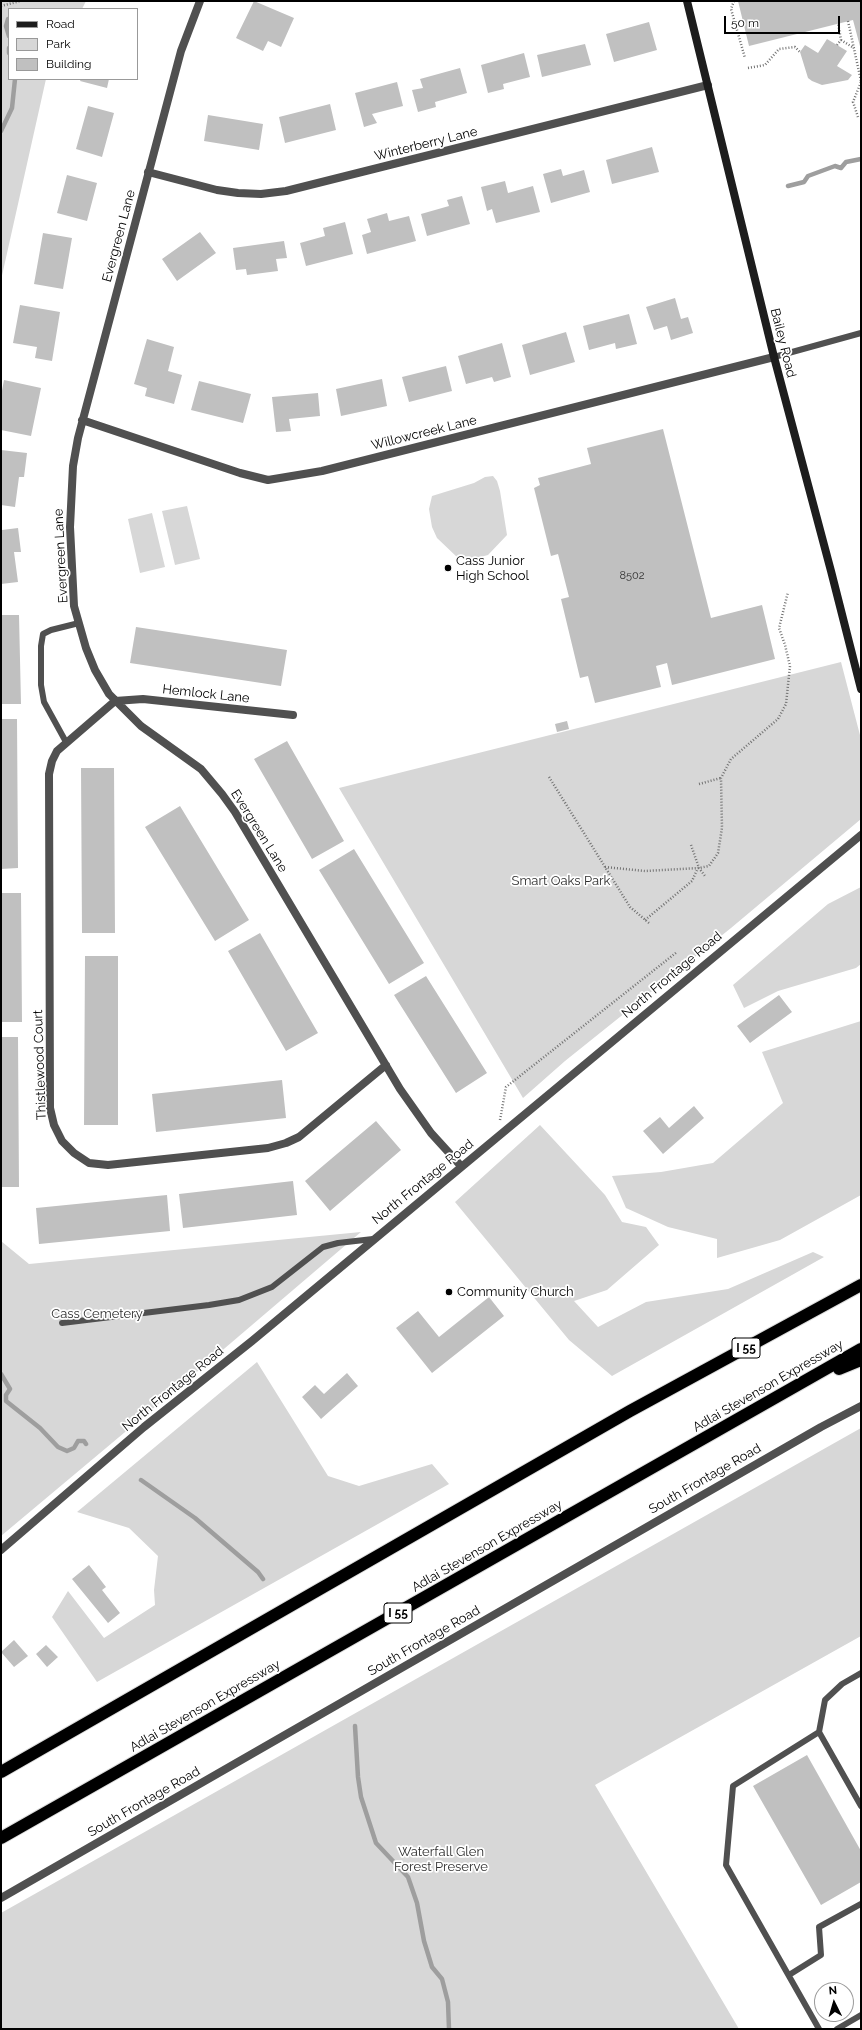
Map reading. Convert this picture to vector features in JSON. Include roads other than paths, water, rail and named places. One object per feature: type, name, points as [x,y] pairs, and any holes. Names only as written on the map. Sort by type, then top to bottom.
[{"type":"highway","points":[[836,1298],[861,1279]]},
{"type":"highway","name":"I 55","points":[[1,1772],[623,1415],[861,1285]]},
{"type":"highway","name":"Adlai Stevenson Expressway","points":[[1,1838],[861,1349]]},
{"type":"highway","points":[[796,1386],[861,1360]]},
{"type":"street","name":"Evergreen Lane","points":[[200,1],[181,51],[82,420],[73,466],[70,527],[74,606],[86,648],[95,670],[115,701],[142,726],[200,769],[222,794],[235,812],[418,1116],[442,1146],[461,1166]]},
{"type":"street","name":"Bailey Road","points":[[687,1],[774,357],[861,689]]},
{"type":"street","name":"Winterberry Lane","points":[[148,172],[217,190],[238,193],[261,194],[286,191],[708,85]]},
{"type":"street","name":"Willowcreek Lane","points":[[82,420],[240,473],[268,480],[322,471],[774,357]]},
{"type":"street","name":"Hemlock Lane","points":[[115,701],[143,699],[293,715]]},
{"type":"street","name":"Thistlewood Court","points":[[115,701],[57,751],[49,774],[50,1108],[54,1126],[62,1141],[74,1153],[89,1163],[108,1165],[268,1148],[286,1143],[299,1136],[386,1065]]},
{"type":"street","name":"North Frontage Road","points":[[1,1550],[144,1427],[252,1341],[861,834]]},
{"type":"street","name":"South Frontage Road","points":[[1,1898],[821,1427],[861,1406]]},
{"type":"lane","points":[[774,357],[861,333]]},
{"type":"lane","points":[[66,742],[44,702],[41,685],[41,646],[43,634],[51,630],[79,623]]},
{"type":"lane","points":[[62,1323],[239,1300],[272,1287],[323,1247],[338,1243],[373,1239]]},
{"type":"lane","points":[[861,1673],[842,1684],[825,1700],[819,1732],[861,1806]]},
{"type":"lane","points":[[819,1732],[733,1786],[726,1865],[819,2029]]},
{"type":"lane","points":[[789,1975],[821,1955],[819,1927],[861,1904]]},
{"type":"lane","points":[[837,2029],[861,2015]]},
{"type":"waterway","points":[[8,19],[6,26],[8,33]]},
{"type":"waterway","points":[[1,131],[12,108],[15,80]]},
{"type":"waterway","points":[[788,186],[804,182],[808,176],[835,166],[841,168],[846,162],[861,159]]},
{"type":"waterway","points":[[1,1374],[10,1389],[6,1395],[6,1401],[40,1428],[58,1447],[67,1451],[74,1448],[78,1441],[84,1441],[86,1444]]},
{"type":"waterway","points":[[141,1480],[195,1518],[258,1572],[263,1579]]},
{"type":"waterway","points":[[355,1726],[358,1777],[361,1797],[376,1843],[408,1877],[417,1903],[424,1941],[432,1967],[442,1979],[448,2002],[449,2029]]},
{"type":"place","name":"Cass Junior High School","points":[[448,568]]},
{"type":"place","name":"Community Church","points":[[449,1292]]},
{"type":"park label","name":"Smart Oaks Park","points":[[561,881]]},
{"type":"park label","name":"Cass Cemetery","points":[[97,1314]]},
{"type":"park label","name":"Waterfall Glen Forest Preserve","points":[[441,1860]]}]
